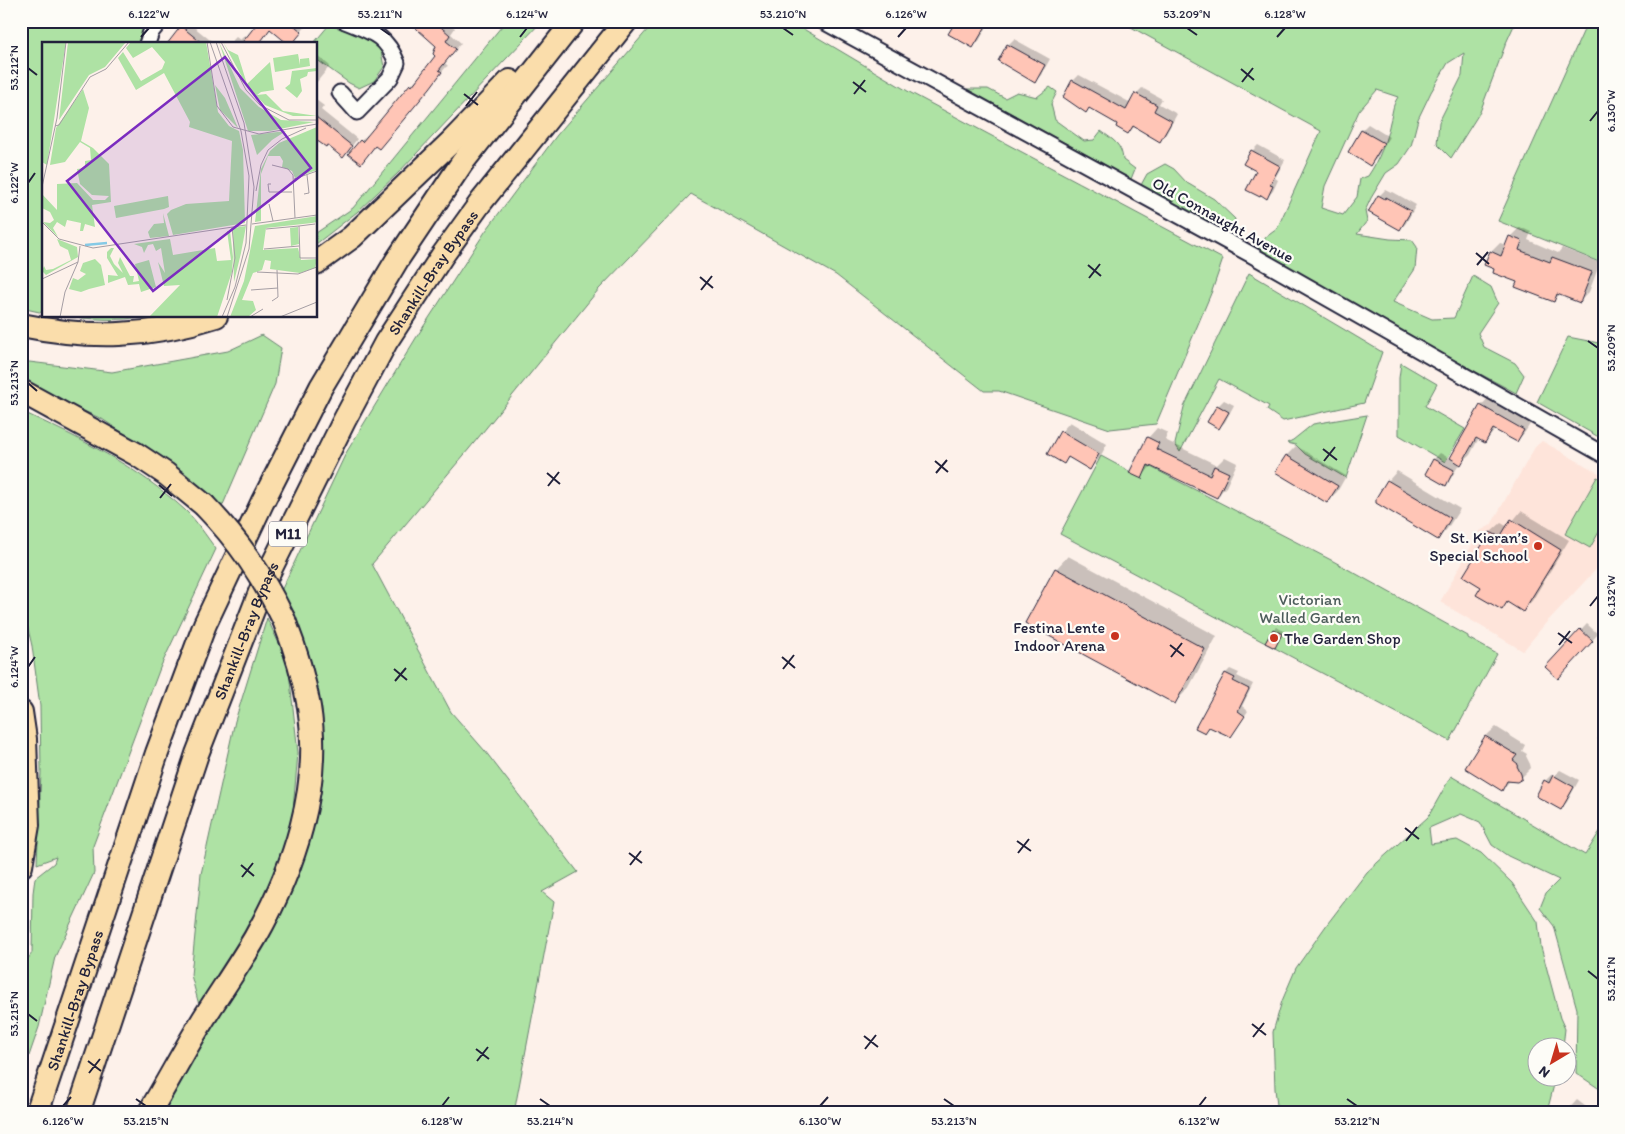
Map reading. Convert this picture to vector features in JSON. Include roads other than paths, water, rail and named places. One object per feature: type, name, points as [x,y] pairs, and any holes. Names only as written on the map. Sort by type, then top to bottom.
[{"type":"highway","points":[[318,262],[352,237],[574,21]]},
{"type":"highway","name":"Shankill-Bray Bypass","points":[[37,1113],[158,753],[202,633],[262,503],[321,387],[397,260],[462,163],[574,21]]},
{"type":"highway","name":"Shankill-Bray Bypass","points":[[78,1113],[197,754],[264,582],[326,457],[386,342],[442,256],[481,202],[626,21]]},
{"type":"highway","points":[[21,325],[90,334],[132,335],[187,326],[210,318]]},
{"type":"highway","points":[[21,390],[136,454],[166,474],[204,505],[227,529],[246,553],[270,591],[284,620],[296,650],[309,708],[312,735],[311,774],[306,812],[290,864],[255,938],[203,1020],[149,1113]]},
{"type":"highway","points":[[21,712],[25,739],[28,825],[21,866]]},
{"type":"street","points":[[148,42],[150,32],[160,21]]},
{"type":"street","points":[[340,93],[357,112],[390,78],[397,63],[392,49],[376,34],[346,21]]},
{"type":"street","name":"Old Connaught Avenue","points":[[824,21],[1252,255],[1604,455]]},
{"type":"place","name":"St. Kieran’s Special School","points":[[1538,546]]},
{"type":"place","name":"Festina Lente Indoor Arena","points":[[1115,636]]},
{"type":"place","name":"The Garden Shop","points":[[1274,638]]},
{"type":"park label","name":"Victorian Walled Garden","points":[[1310,608]]}]
